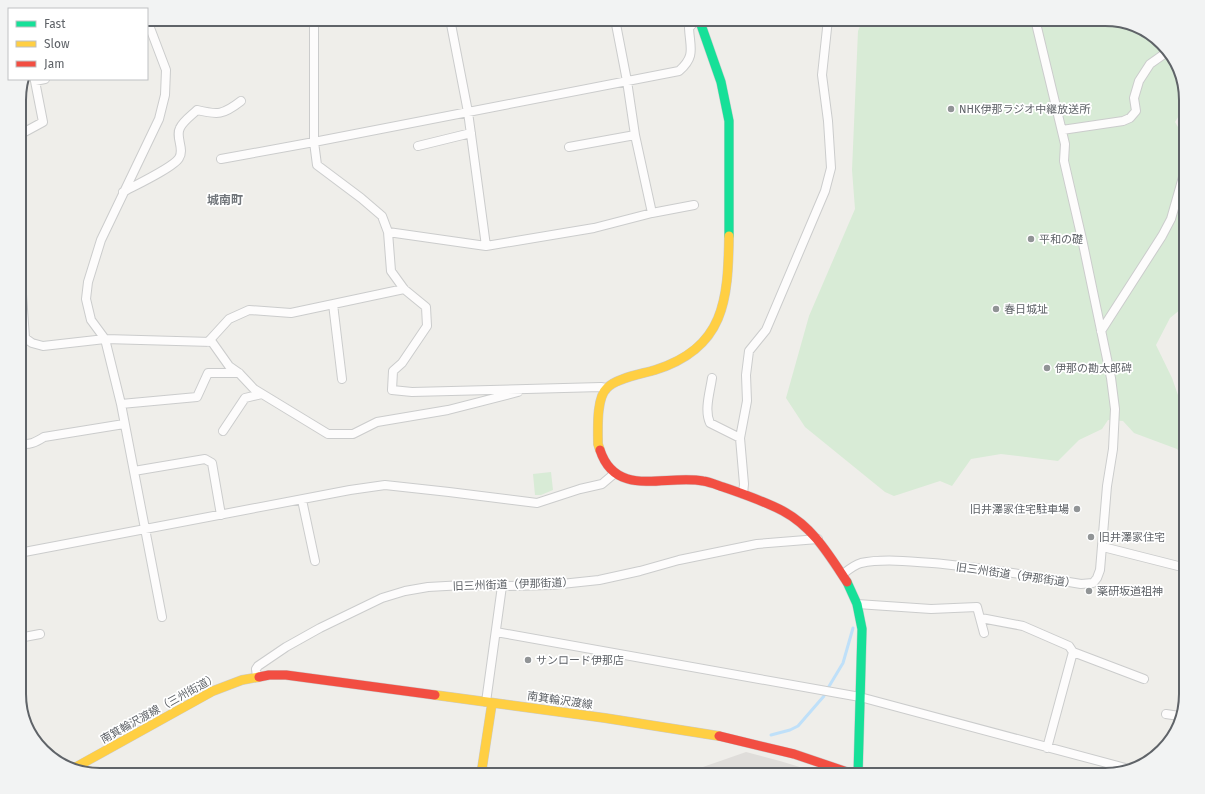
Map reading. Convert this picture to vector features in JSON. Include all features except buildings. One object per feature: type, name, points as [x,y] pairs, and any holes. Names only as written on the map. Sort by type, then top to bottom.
[{"type":"street","points":[[314,26],[314,142],[317,165],[382,216],[388,232],[391,271],[404,289],[426,307],[427,326],[402,363],[393,371],[392,390],[412,392],[606,388]]},
{"type":"street","points":[[451,26],[468,112],[486,246]]},
{"type":"street","points":[[615,26],[627,81],[635,135],[652,213]]},
{"type":"street","points":[[221,159],[679,71],[688,63],[691,56],[689,28],[691,26]]},
{"type":"street","points":[[700,26],[720,82],[729,121],[729,244],[725,300],[718,321],[712,332],[698,348],[685,358],[670,365],[617,381],[606,388],[599,405],[598,444],[607,465],[615,473],[627,479],[640,482],[680,478],[698,480],[743,494],[784,511],[800,522],[818,539],[843,574],[850,587],[857,604],[862,629],[857,768]]},
{"type":"street","points":[[743,494],[744,484],[740,438],[746,401],[746,375],[749,351],[766,330],[829,180],[831,168],[829,129],[822,75],[827,26]]},
{"type":"street","name":"旧三州街道（伊那街道）","points":[[843,574],[859,563],[875,561],[902,561],[980,568],[1087,584],[1093,582],[1097,578],[1103,547],[1107,486],[1113,449],[1115,409],[1111,378],[1082,239],[1064,162],[1065,144],[1037,26]]},
{"type":"street","points":[[150,34],[166,70],[165,95],[158,119],[101,240],[88,282],[86,299],[91,320],[105,339],[121,404],[162,617]]},
{"type":"street","points":[[1062,130],[1123,121],[1130,118],[1136,111],[1134,98],[1139,81],[1150,64],[1163,55]]},
{"type":"street","points":[[26,131],[43,122],[35,81],[40,80]]},
{"type":"street","points":[[123,192],[151,178],[177,162],[181,155],[178,132],[197,110],[215,114],[222,113],[230,110],[241,101]]},
{"type":"street","points":[[418,146],[471,133]]},
{"type":"street","points":[[569,147],[635,135]]},
{"type":"street","points":[[1101,331],[1162,236],[1171,218],[1179,195]]},
{"type":"street","points":[[388,232],[486,246],[594,228],[652,213],[694,205]]},
{"type":"street","points":[[208,342],[229,319],[249,310],[291,313],[404,289]]},
{"type":"street","points":[[333,304],[342,378]]},
{"type":"street","points":[[26,340],[42,346],[105,339],[212,342],[229,366],[239,373],[254,389],[328,434],[353,434],[377,422],[448,410],[530,389]]},
{"type":"street","points":[[121,404],[197,397],[208,373],[239,373]]},
{"type":"street","points":[[712,378],[707,418],[710,423],[740,438]]},
{"type":"street","points":[[223,431],[245,398],[262,394]]},
{"type":"street","points":[[26,444],[33,444],[44,437],[124,424]]},
{"type":"street","points":[[134,471],[205,459],[212,463],[222,515]]},
{"type":"street","points":[[26,552],[350,490],[385,485],[537,503],[580,488],[602,484],[615,473]]},
{"type":"street","points":[[302,500],[315,561]]},
{"type":"street","name":"旧三州街道（伊那街道）","points":[[257,677],[256,669],[258,666],[286,647],[320,628],[382,598],[405,590],[464,585],[552,585],[599,580],[640,571],[679,560],[758,544],[818,539]]},
{"type":"street","points":[[1103,547],[1179,566]]},
{"type":"street","points":[[482,768],[502,586]]},
{"type":"street","points":[[857,604],[931,609],[977,607],[984,633]]},
{"type":"street","points":[[981,618],[1023,626],[1069,646],[1073,652],[1144,679]]},
{"type":"street","points":[[496,632],[860,697],[1120,767]]},
{"type":"street","points":[[26,637],[40,634]]},
{"type":"street","points":[[1047,748],[1073,652]]},
{"type":"street","name":"南箕輪沢渡線","points":[[257,677],[286,674],[353,682],[489,703],[664,727],[733,739],[794,754],[836,768]]},
{"type":"street","name":"南箕輪沢渡線（三州街道）","points":[[81,765],[214,691],[242,680],[257,677]]},
{"type":"street","points":[[1166,714],[1176,715]]},
{"type":"shaded area","points":[[746,752],[803,768],[700,768]]},
{"type":"green space","points":[[860,26],[1105,26],[1124,29],[1138,34],[1154,44],[1161,51],[1175,76],[1179,100],[1179,116],[1175,122],[1179,129],[1179,311],[1170,318],[1156,345],[1172,378],[1179,398],[1179,452],[1177,449],[1134,433],[1123,421],[1108,420],[1102,429],[1079,440],[1058,461],[1001,454],[971,459],[952,486],[940,481],[894,496],[885,492],[805,427],[786,398],[809,316],[855,209],[852,170],[858,31]]},
{"type":"green space","points":[[551,472],[553,490],[541,495],[535,495],[533,474]]},
{"type":"waterway","points":[[828,688],[843,663],[853,628]]},
{"type":"waterway","points":[[771,735],[790,730],[798,726],[824,696]]},
{"type":"traffic: fast","points":[[701,26],[721,82],[729,121],[729,236]]},
{"type":"traffic: fast","points":[[847,582],[857,604],[862,629],[858,768]]},
{"type":"traffic: slow","points":[[600,450],[598,444],[598,414],[603,393],[607,388],[623,379],[655,370],[678,361],[696,349],[709,335],[718,319],[724,301],[727,281],[729,236]]},
{"type":"traffic: slow","points":[[80,765],[213,691],[242,680],[259,677]]},
{"type":"traffic: slow","points":[[435,695],[605,718],[719,736]]},
{"type":"traffic: slow","points":[[482,768],[492,703]]},
{"type":"traffic: jam","points":[[600,450],[608,465],[618,475],[644,481],[706,481],[753,498],[783,511],[812,533],[820,542],[847,582]]},
{"type":"traffic: jam","points":[[259,677],[269,675],[286,675],[435,695]]},
{"type":"traffic: jam","points":[[719,736],[794,754],[835,768]]},
{"type":"place","name":"NHK伊那ラジオ中継放送所","points":[[951,109]]},
{"type":"place","name":"平和の礎","points":[[1031,239]]},
{"type":"place","name":"春日城址","points":[[996,309]]},
{"type":"place","name":"伊那の勘太郎碑","points":[[1047,368]]},
{"type":"place","name":"旧井澤家住宅駐車場","points":[[1077,509]]},
{"type":"place","name":"旧井澤家住宅","points":[[1091,537]]},
{"type":"place","name":"薬研坂道祖神","points":[[1089,591]]},
{"type":"place","name":"サンロード伊那店","points":[[528,660]]},
{"type":"district","name":"城南町","points":[[225,200]]}]
